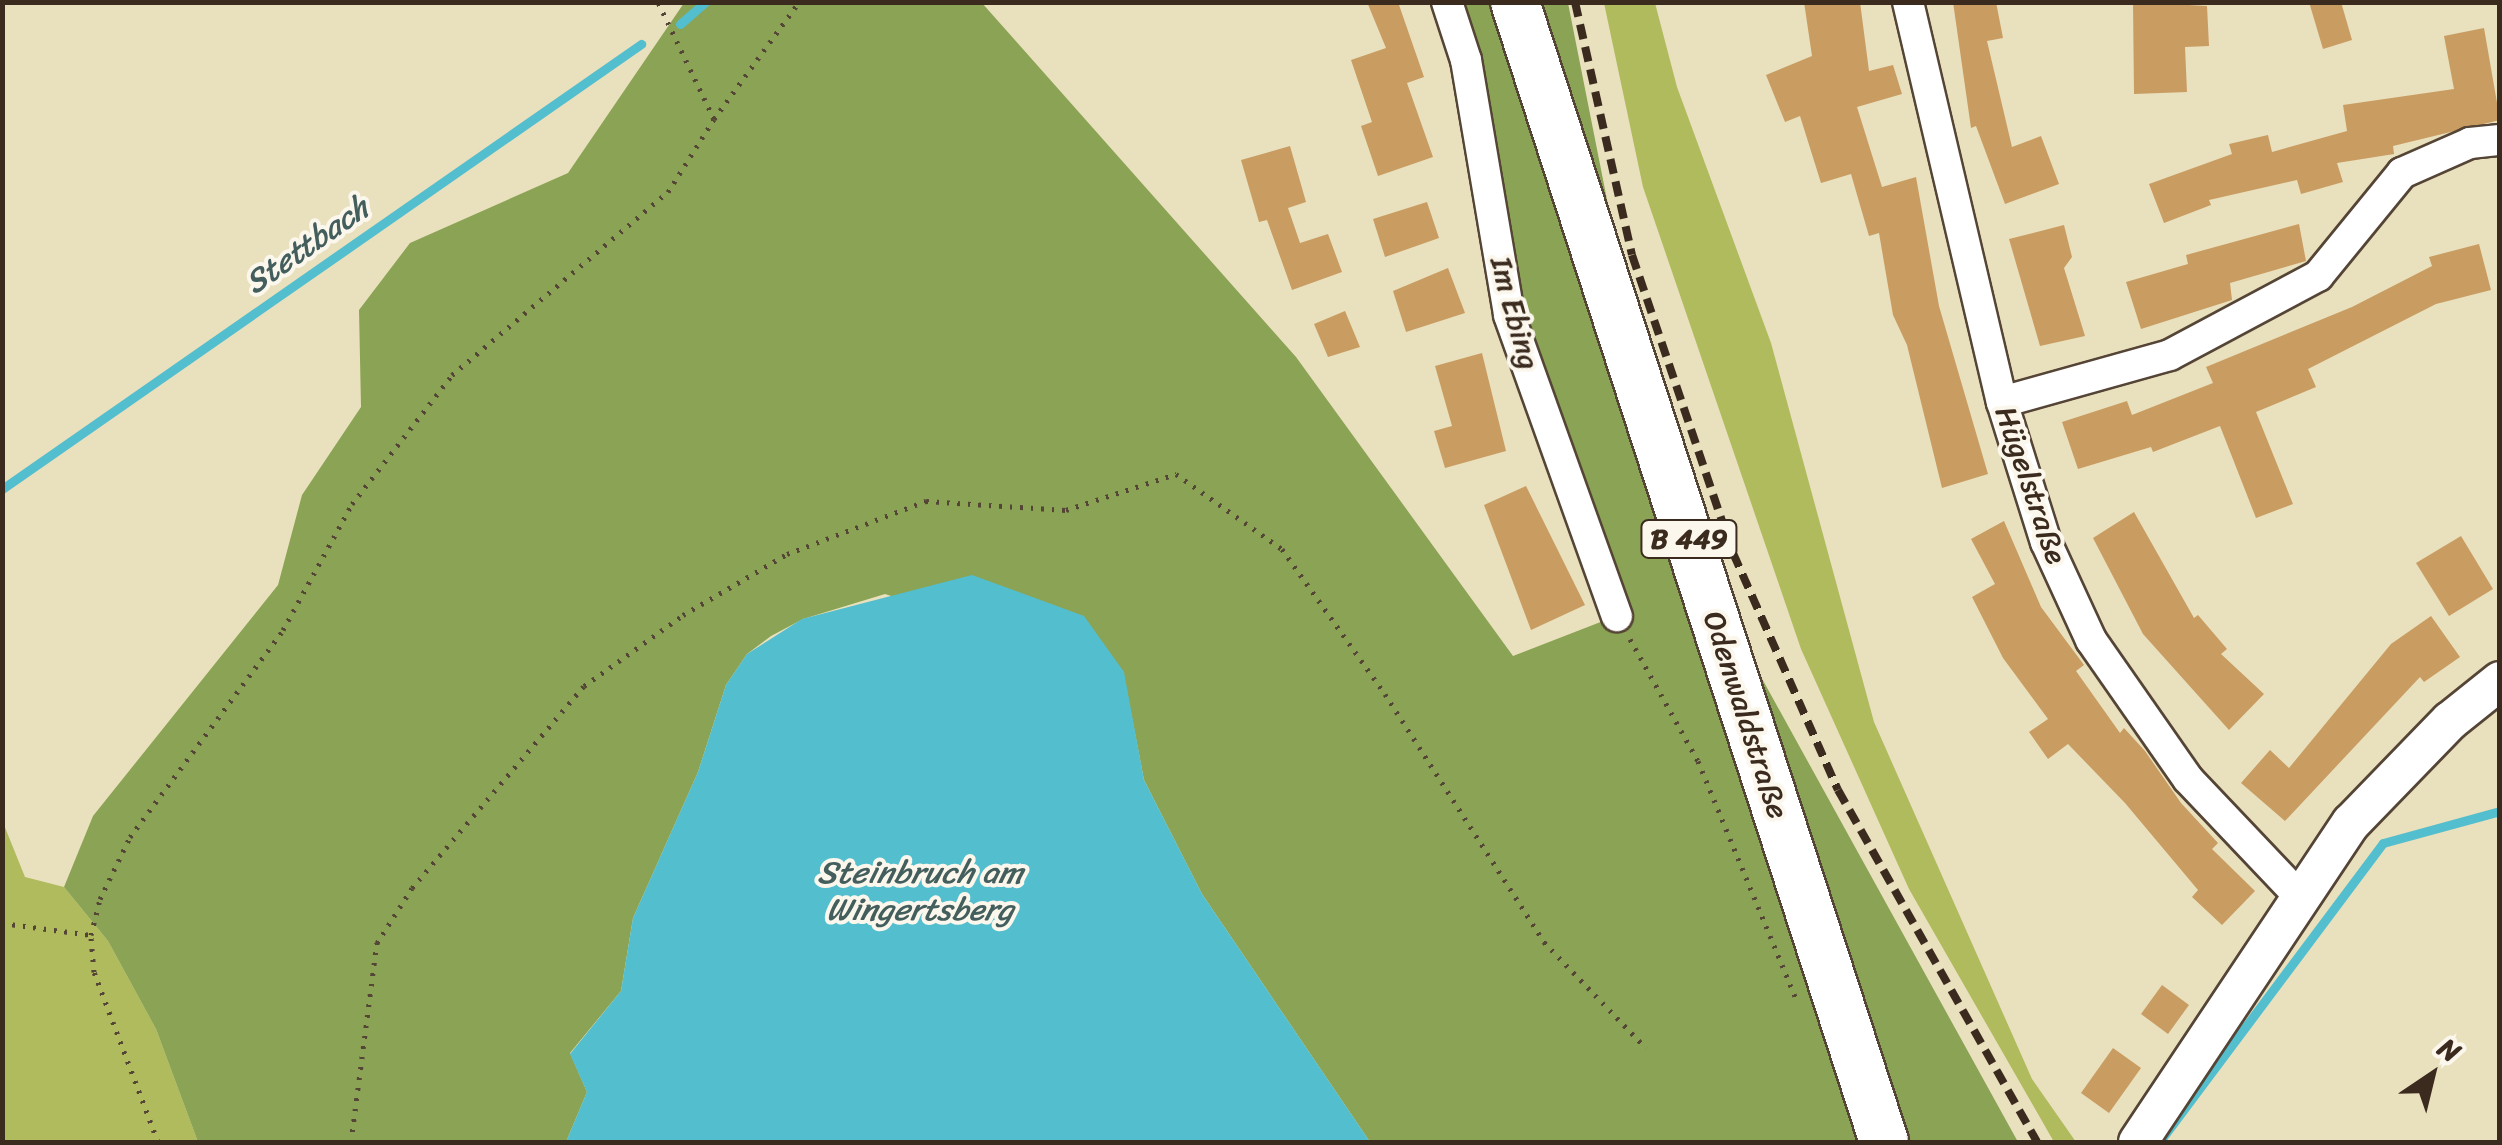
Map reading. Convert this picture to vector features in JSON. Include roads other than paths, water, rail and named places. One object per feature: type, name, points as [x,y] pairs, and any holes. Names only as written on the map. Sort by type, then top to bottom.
[{"type":"main road","name":"Odenwaldstraße","points":[[1515,2],[1884,1142]]},
{"type":"street","name":"Im Ebing","points":[[1447,2],[1466,60],[1509,314],[1617,616]]},
{"type":"street","name":"Hügelstraße","points":[[1908,2],[2002,402],[2046,542],[2091,640],[2188,779],[2300,897]]},
{"type":"street","points":[[2002,402],[2170,356],[2318,276],[2402,172],[2470,142],[2500,140]]},
{"type":"street","points":[[2138,1142],[2351,823],[2450,722],[2500,681]]},
{"type":"water","name":"Steinbruch am Wingertsberg","points":[[972,575],[1084,616],[1124,672],[1144,780],[1202,894],[1370,1142],[566,1142],[587,1092],[570,1054],[621,991],[633,918],[698,772],[726,685],[747,654],[802,619]]},
{"type":"waterway","name":"Stettbach","points":[[680,24],[705,2]]},
{"type":"waterway","name":"Stettbach","points":[[2,489],[641,44]]},
{"type":"waterway","points":[[2163,1137],[2383,843],[2500,811]]},
{"type":"railway","points":[[1575,2],[1632,255],[1733,553],[1838,790],[2037,1142]]}]
